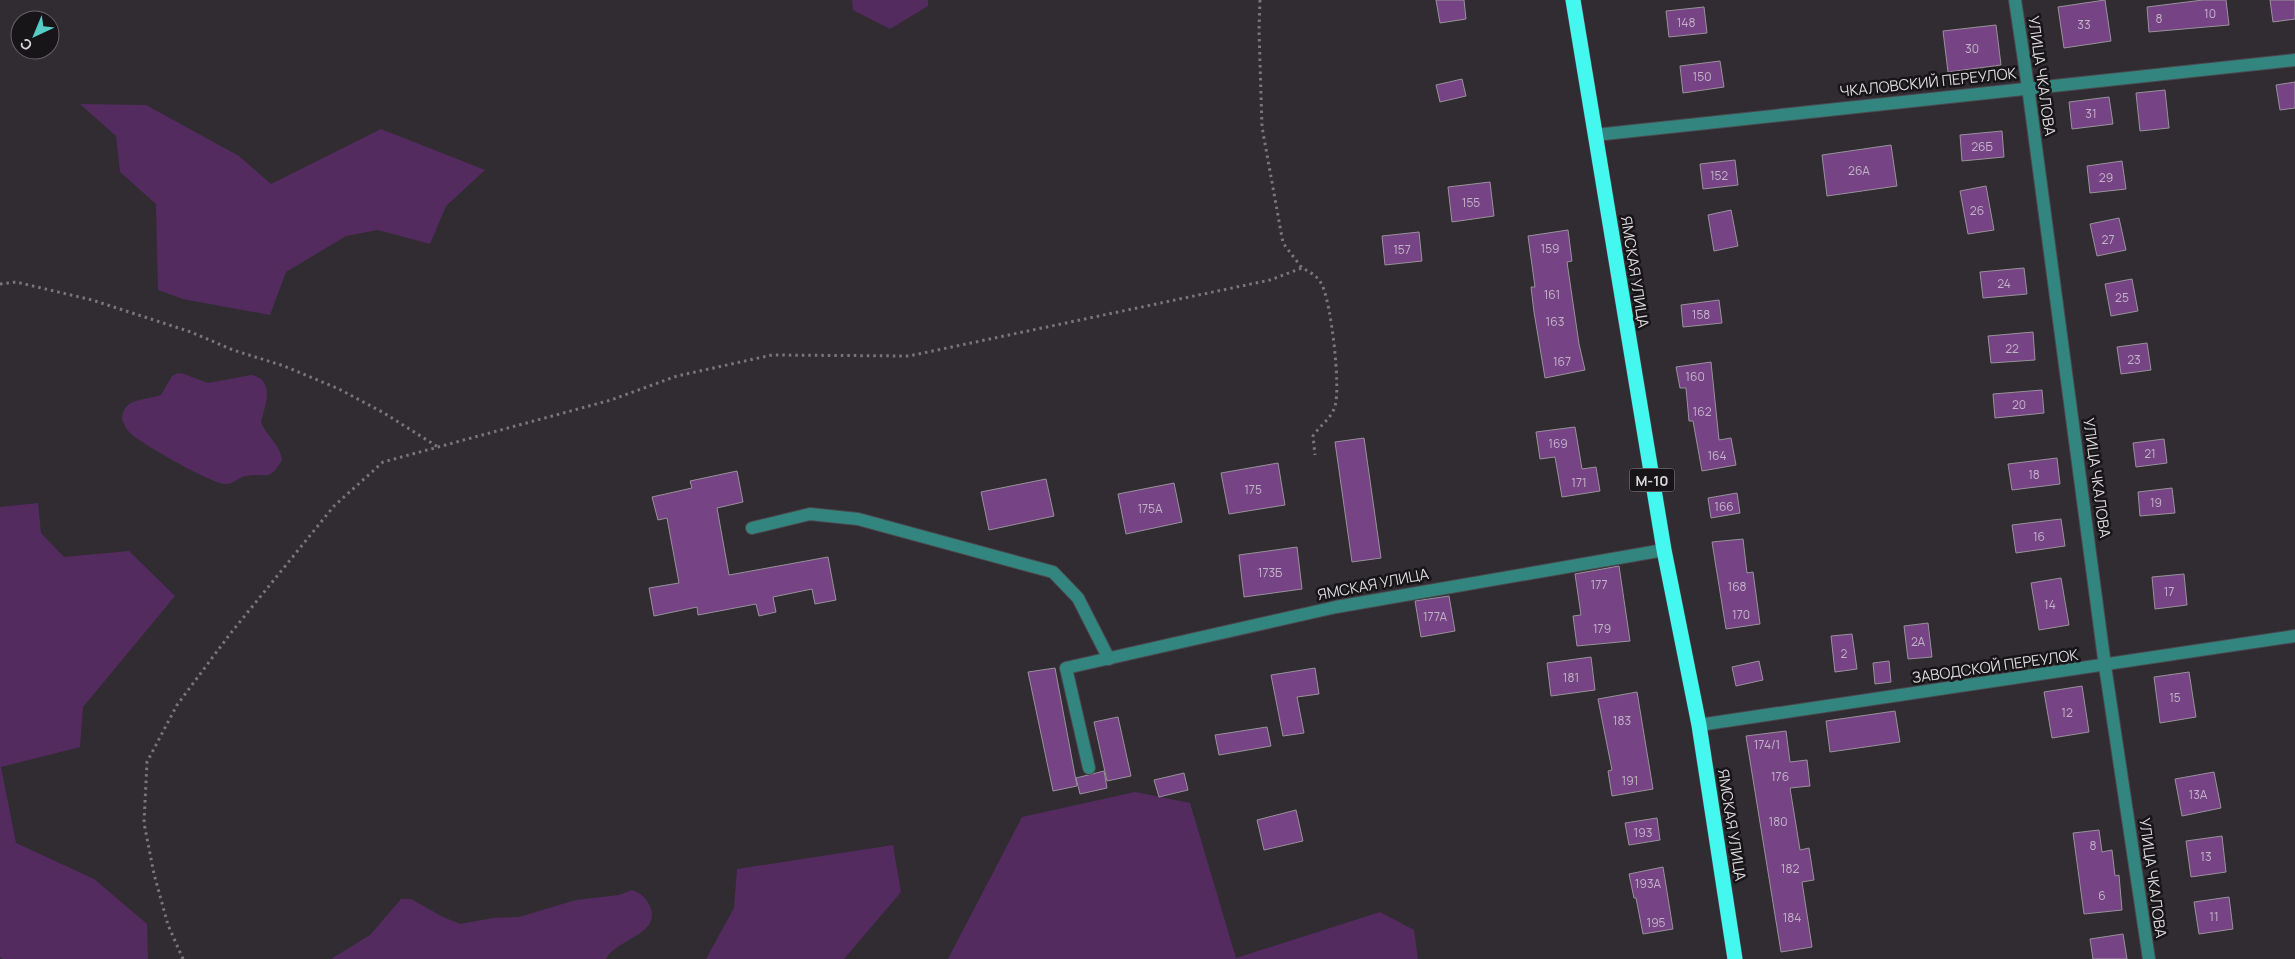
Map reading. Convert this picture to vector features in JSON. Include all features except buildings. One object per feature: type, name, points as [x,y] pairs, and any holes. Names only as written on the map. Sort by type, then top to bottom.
[{"type":"highway","name":"ЯМСКАЯ УЛИЦА","points":[[1573,0],[1664,550],[1699,725],[1735,959]]},
{"type":"street","name":"УЛИЦА ЧКАЛОВА","points":[[2015,0],[2105,666],[2149,959]]},
{"type":"street","name":"ЧКАЛОВСКИЙ ПЕРЕУЛОК","points":[[1594,135],[2295,60]]},
{"type":"street","points":[[752,528],[810,514],[858,519],[1053,572],[1078,598],[1115,658]]},
{"type":"street","name":"ЯМСКАЯ УЛИЦА","points":[[1089,768],[1066,668],[1336,607],[1664,550]]},
{"type":"street","name":"ЗАВОДСКОЙ ПЕРЕУЛОК","points":[[1699,725],[2105,666],[2295,636]]},
{"type":"path","points":[[1260,0],[1262,127],[1283,243],[1302,268],[1313,273],[1322,285],[1330,322],[1338,386],[1335,407],[1313,436],[1315,455]]},
{"type":"path","points":[[183,959],[168,925],[154,874],[144,823],[147,762],[177,705],[230,634],[334,506],[383,462],[611,400],[677,376],[772,355],[910,356],[1270,280],[1302,268]]},
{"type":"path","points":[[0,284],[16,282],[92,300],[191,332],[233,350],[284,366],[339,389],[384,413],[439,447]]},
{"type":"shaded area","points":[[852,0],[928,0],[928,6],[890,29],[853,10]]},
{"type":"shaded area","points":[[80,104],[146,105],[239,156],[271,184],[381,129],[485,170],[446,206],[430,244],[378,230],[346,236],[286,272],[270,315],[183,299],[158,290],[156,204],[120,172],[116,136]]},
{"type":"shaded area","points":[[178,373],[208,383],[251,375],[264,382],[267,394],[261,422],[279,449],[282,460],[274,472],[266,475],[243,477],[228,484],[217,482],[176,462],[130,433],[122,419],[126,407],[136,401],[161,395],[172,376]]},
{"type":"shaded area","points":[[38,503],[41,533],[64,557],[129,551],[175,596],[83,707],[80,747],[1,767],[16,843],[94,879],[147,924],[148,959],[3,959],[0,957],[0,507]]},
{"type":"shaded area","points":[[1135,792],[1190,803],[1236,958],[1380,912],[1414,930],[1418,959],[948,959],[1022,817]]},
{"type":"shaded area","points":[[893,845],[901,892],[844,959],[706,959],[734,908],[737,869]]},
{"type":"shaded area","points":[[632,890],[646,899],[650,905],[652,918],[649,925],[643,931],[611,952],[606,959],[331,959],[370,935],[401,899],[411,899],[460,924],[493,918],[519,917],[576,900],[619,895]]}]
